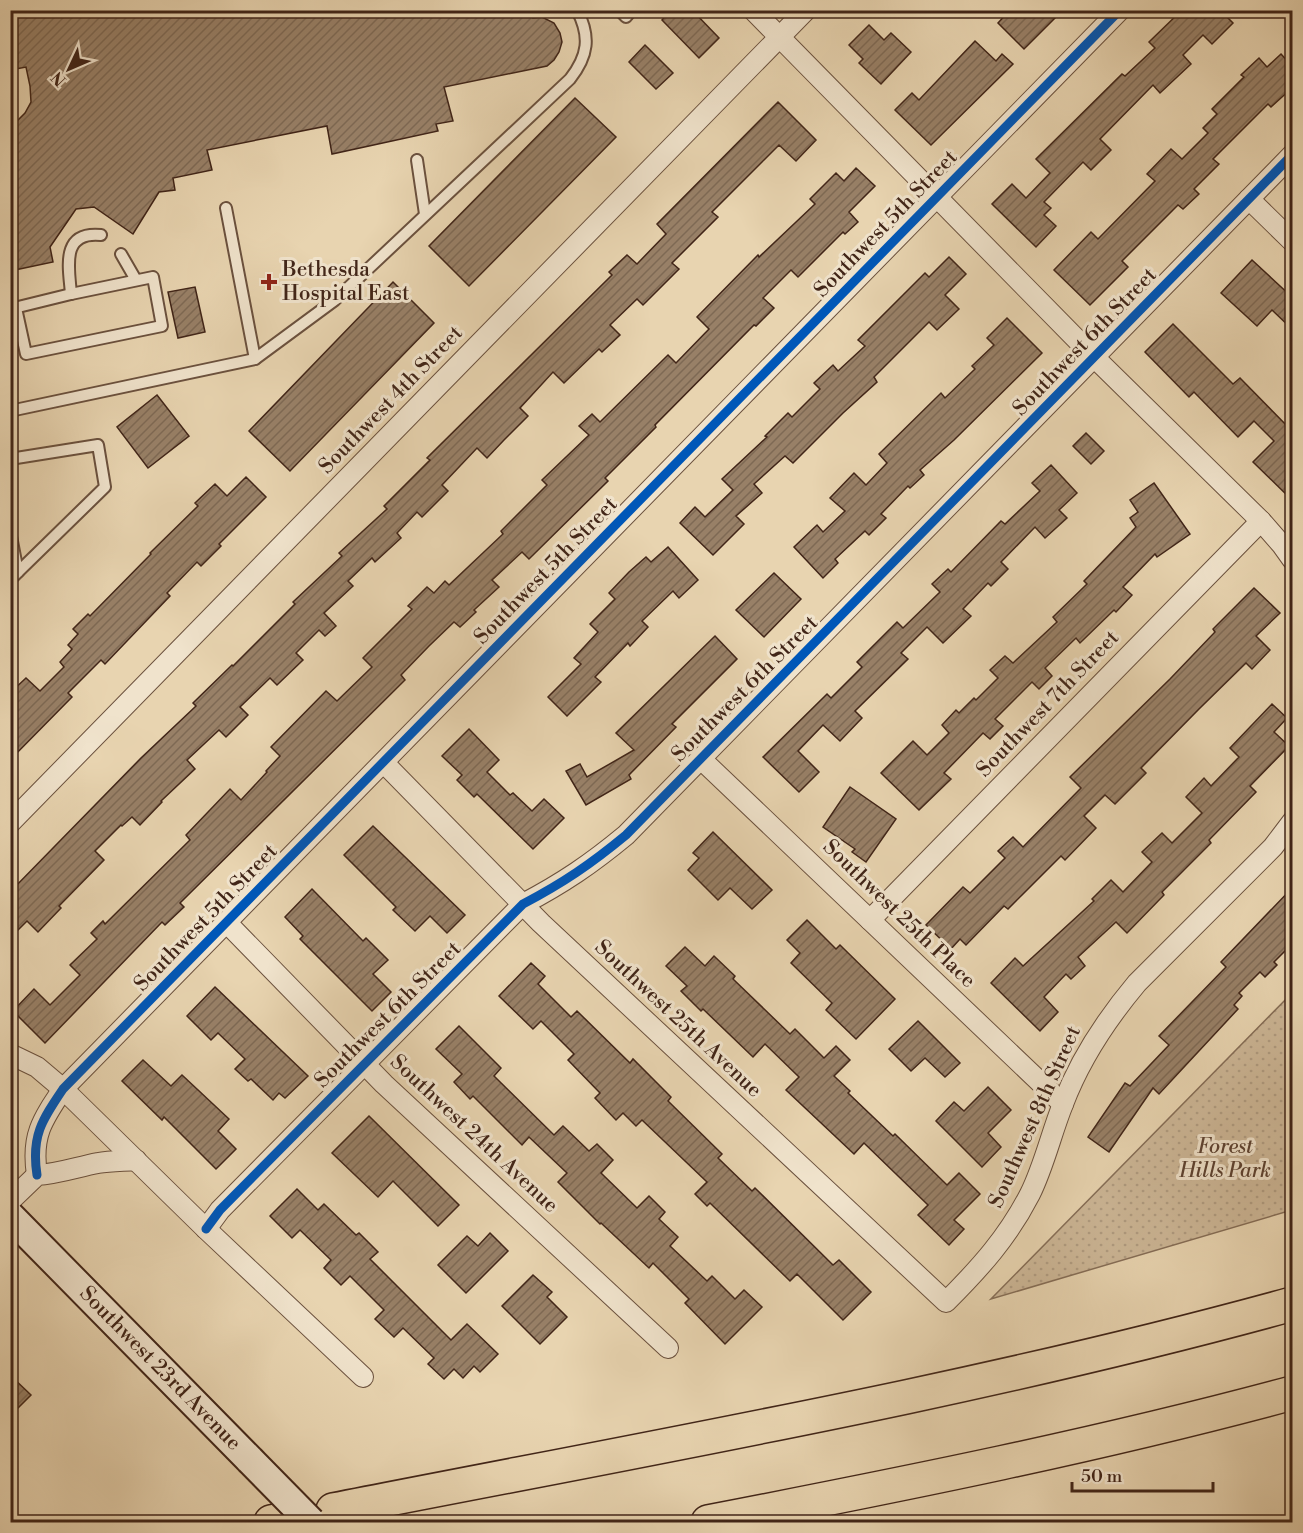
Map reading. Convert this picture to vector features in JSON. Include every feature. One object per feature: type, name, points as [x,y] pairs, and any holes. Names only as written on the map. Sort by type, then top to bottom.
[{"type":"highway","points":[[322,1516],[895,1399],[1097,1354],[1293,1304]]},
{"type":"highway","points":[[708,1522],[1066,1449],[1200,1418],[1293,1393]]},
{"type":"street","points":[[753,10],[1095,358],[1261,521],[1293,559]]},
{"type":"street","name":"Southwest 4th Street","points":[[10,823],[806,10]]},
{"type":"street","name":"Southwest 5th Street","points":[[37,1175],[34,1154],[41,1123],[63,1089],[1120,10]]},
{"type":"street","name":"Southwest 6th Street","points":[[206,1229],[220,1210],[523,904],[590,865],[626,835],[1293,155]]},
{"type":"street","points":[[1249,199],[1293,241]]},
{"type":"street","name":"Southwest 7th Street","points":[[870,920],[1261,521]]},
{"type":"street","name":"Southwest 25th Place","points":[[701,759],[1063,1104]]},
{"type":"street","name":"Southwest 25th Avenue","points":[[384,763],[523,904],[946,1302]]},
{"type":"street","name":"Southwest 8th Street","points":[[946,1302],[984,1264],[1009,1230],[1030,1193],[1078,1070],[1100,1031],[1118,1006],[1273,847],[1293,822]]},
{"type":"street","name":"Southwest 24th Avenue","points":[[226,923],[365,1064],[668,1348]]},
{"type":"street","points":[[10,1054],[36,1067],[63,1089],[206,1229],[363,1377]]},
{"type":"street","points":[[10,1201],[37,1175],[54,1174],[102,1162],[136,1160]]},
{"type":"street","name":"Southwest 23rd Avenue","points":[[10,1216],[250,1460],[322,1516]]},
{"type":"lane","points":[[10,411],[255,359],[334,300],[570,79],[585,54],[584,24],[577,10]]},
{"type":"lane","points":[[619,10],[626,17],[632,10]]},
{"type":"lane","points":[[417,160],[425,214]]},
{"type":"lane","points":[[226,208],[255,359]]},
{"type":"lane","points":[[71,294],[68,256],[71,248],[85,236],[101,236]]},
{"type":"lane","points":[[121,254],[136,280]]},
{"type":"lane","points":[[153,277],[162,326],[26,354],[13,309],[71,294],[153,277]]},
{"type":"lane","points":[[10,459],[98,445],[105,487],[14,576]]},
{"type":"lane","points":[[10,531],[14,576]]},
{"type":"green space","name":"Forest Hills Park","points":[[1292,993],[1292,1210],[991,1299]]},
{"type":"building","points":[[10,10],[532,10],[533,18],[542,17],[554,23],[562,42],[554,60],[547,66],[444,87],[453,121],[436,124],[438,131],[332,154],[327,126],[207,150],[212,170],[173,178],[175,190],[159,192],[133,234],[94,207],[76,209],[50,247],[53,262],[10,271],[10,122],[18,120],[31,102],[26,67],[10,70]]},
{"type":"building","points":[[671,10],[692,10],[719,38],[699,58],[662,20]]},
{"type":"building","points":[[1010,10],[1063,10],[1024,49],[998,23]]},
{"type":"building","points":[[1182,10],[1220,10],[1233,23],[1212,44],[1203,35],[1183,55],[1191,64],[1160,93],[1153,85],[1100,139],[1111,150],[1091,170],[1083,162],[1044,202],[1051,208],[1044,215],[1056,226],[1036,247],[992,204],[1012,184],[1026,198],[1050,173],[1036,159],[1122,74],[1125,76],[1155,48],[1149,42]]},
{"type":"building","points":[[869,25],[884,40],[891,33],[911,52],[881,84],[859,63],[863,59],[849,45]]},
{"type":"building","points":[[975,41],[996,61],[1002,54],[1013,64],[931,145],[895,110],[912,93],[919,100]]},
{"type":"building","points":[[645,45],[673,73],[656,89],[629,62]]},
{"type":"building","points":[[1281,54],[1293,67],[1293,87],[1271,107],[1268,104],[1213,159],[1219,164],[1194,189],[1199,194],[1183,209],[1178,205],[1122,261],[1128,267],[1090,305],[1054,270],[1091,232],[1098,239],[1155,181],[1147,174],[1171,149],[1182,159],[1208,133],[1203,128],[1217,114],[1212,109],[1244,77],[1241,75],[1259,58],[1267,67]]},
{"type":"building","points":[[575,98],[616,137],[469,286],[429,246]]},
{"type":"building","points":[[778,102],[816,140],[796,161],[779,145],[712,212],[718,217],[672,263],[679,269],[643,305],[637,299],[610,325],[620,335],[602,352],[599,349],[564,383],[553,372],[520,408],[528,416],[487,458],[477,448],[442,485],[448,491],[422,517],[417,512],[397,533],[401,538],[375,562],[372,558],[348,581],[353,586],[324,613],[336,626],[325,636],[319,630],[296,653],[303,660],[277,685],[270,678],[240,707],[248,715],[226,737],[219,730],[187,760],[195,769],[161,801],[140,825],[132,817],[95,851],[104,860],[59,906],[61,908],[38,932],[27,921],[10,938],[10,892],[141,758],[196,706],[193,703],[342,556],[339,553],[387,509],[384,506],[430,460],[427,458],[612,275],[609,272],[627,255],[637,264],[666,234],[657,224]]},
{"type":"building","points":[[856,168],[875,186],[849,212],[858,222],[845,234],[843,232],[798,277],[791,270],[763,298],[774,308],[756,326],[754,325],[655,425],[656,427],[605,478],[608,481],[529,559],[522,552],[492,580],[499,587],[474,610],[476,612],[460,627],[454,622],[429,646],[401,675],[405,680],[180,903],[184,907],[165,925],[162,922],[45,1043],[13,1011],[34,989],[50,1005],[80,975],[70,965],[97,939],[91,933],[103,921],[105,924],[190,840],[186,835],[230,789],[241,800],[280,756],[271,747],[326,691],[337,701],[372,667],[363,658],[412,609],[408,606],[427,587],[434,593],[445,581],[449,585],[503,534],[501,531],[547,485],[542,480],[589,435],[579,426],[592,414],[600,422],[668,355],[676,363],[709,329],[697,317],[758,255],[759,257],[815,204],[810,199],[836,173],[844,181]]},
{"type":"building","points":[[949,257],[966,274],[945,295],[959,309],[937,330],[929,322],[874,377],[877,382],[793,463],[785,456],[754,484],[762,493],[736,516],[744,524],[713,555],[680,523],[695,507],[705,517],[733,490],[722,479],[767,437],[765,436],[788,413],[792,417],[820,389],[814,383],[833,365],[838,371],[865,346],[858,340],[925,273],[929,277]]},
{"type":"building","points":[[1252,260],[1293,298],[1293,330],[1272,310],[1257,326],[1221,293]]},
{"type":"building","points":[[393,282],[434,323],[290,471],[249,431]]},
{"type":"building","points":[[195,287],[205,332],[178,338],[168,292]]},
{"type":"building","points":[[1007,318],[1042,353],[954,440],[920,470],[924,475],[910,488],[908,486],[881,514],[886,518],[869,535],[865,531],[835,559],[838,563],[823,578],[794,547],[817,525],[823,532],[845,511],[830,498],[854,473],[866,485],[887,463],[879,454],[941,393],[945,398],[975,369],[972,366],[994,345],[987,338]]},
{"type":"building","points":[[1173,324],[1233,384],[1240,378],[1293,432],[1293,501],[1253,462],[1274,441],[1254,421],[1238,437],[1194,392],[1189,397],[1145,352]]},
{"type":"building","points":[[157,395],[189,436],[148,468],[117,427]]},
{"type":"building","points":[[1086,433],[1104,451],[1091,464],[1073,446]]},
{"type":"building","points":[[1051,465],[1077,493],[1059,510],[1067,518],[1045,538],[1035,527],[1001,562],[1008,569],[991,586],[988,583],[963,609],[971,616],[943,643],[927,627],[901,653],[908,659],[855,711],[862,718],[840,741],[823,725],[798,751],[819,772],[799,792],[763,757],[827,694],[831,698],[862,667],[857,662],[897,622],[903,628],[940,592],[932,584],[948,569],[951,572],[1001,521],[1005,524],[1040,491],[1032,483]]},
{"type":"building","points":[[246,477],[266,497],[219,544],[221,546],[201,566],[197,562],[167,593],[170,596],[105,664],[101,660],[68,693],[72,697],[10,760],[10,693],[26,678],[40,691],[64,667],[60,662],[72,649],[68,645],[78,634],[73,629],[88,614],[90,616],[151,554],[198,506],[195,503],[215,484],[227,496]]},
{"type":"building","points":[[1154,483],[1190,534],[1157,557],[1155,554],[1123,587],[1132,595],[1080,643],[1076,638],[1045,668],[1052,676],[1039,689],[1032,682],[995,719],[1003,726],[990,739],[983,733],[944,773],[951,779],[919,810],[881,773],[913,741],[927,755],[949,733],[942,725],[956,710],[959,713],[974,698],[976,700],[998,678],[990,670],[1005,656],[1013,663],[1057,622],[1053,617],[1087,584],[1084,581],[1136,527],[1130,518],[1138,512],[1130,500]]},
{"type":"building","points":[[668,547],[698,580],[679,598],[673,591],[642,621],[648,627],[630,646],[628,643],[595,677],[601,682],[567,716],[548,697],[581,664],[574,658],[598,632],[590,624],[615,599],[609,593],[629,572],[646,557],[651,562]]},
{"type":"building","points":[[774,573],[801,599],[764,637],[736,610]]},
{"type":"building","points":[[1254,588],[1280,613],[1256,636],[1270,650],[1252,669],[1246,663],[1199,709],[1141,768],[1146,773],[1115,804],[1105,795],[1084,816],[1096,828],[1065,860],[1061,856],[1008,909],[1004,906],[966,945],[960,939],[951,949],[926,925],[963,887],[970,893],[1005,858],[998,851],[1013,837],[1023,847],[1081,788],[1070,777],[1170,679],[1215,632],[1213,629]]},
{"type":"building","points":[[715,636],[737,659],[672,724],[676,727],[629,775],[631,779],[586,805],[566,771],[580,764],[587,777],[634,750],[616,733]]},
{"type":"building","points":[[1272,704],[1287,718],[1274,732],[1289,746],[1250,786],[1256,792],[1209,840],[1211,843],[1162,892],[1164,895],[1127,933],[1116,922],[1078,957],[1085,966],[1071,979],[1066,974],[1044,997],[1058,1012],[1040,1031],[991,983],[1015,958],[1023,966],[1094,901],[1092,899],[1111,880],[1123,892],[1152,862],[1142,852],[1162,833],[1172,843],[1202,813],[1186,797],[1204,778],[1211,786],[1239,757],[1230,748]]},
{"type":"building","points":[[469,729],[499,760],[487,772],[510,795],[513,793],[532,811],[544,799],[564,818],[533,849],[477,794],[474,797],[457,780],[462,775],[442,756]]},
{"type":"building","points":[[850,787],[896,819],[866,862],[852,852],[855,849],[823,827]]},
{"type":"building","points":[[373,826],[465,915],[447,933],[430,916],[415,931],[393,910],[396,907],[344,855]]},
{"type":"building","points":[[713,832],[772,890],[752,909],[730,888],[718,900],[688,870],[699,858],[693,853]]},
{"type":"building","points":[[1293,887],[1293,943],[1274,962],[1277,965],[1265,977],[1260,972],[1239,993],[1242,996],[1234,1005],[1238,1009],[1159,1094],[1153,1088],[1109,1152],[1088,1137],[1125,1083],[1130,1086],[1169,1045],[1159,1036],[1226,967],[1221,962]]},
{"type":"building","points":[[312,889],[363,941],[366,938],[388,960],[373,974],[391,992],[372,1011],[300,939],[303,936],[285,917]]},
{"type":"building","points":[[807,920],[836,949],[840,945],[895,999],[856,1039],[826,1010],[832,1003],[791,963],[800,953],[787,940]]},
{"type":"building","points":[[685,947],[705,966],[714,956],[735,976],[733,979],[790,1034],[795,1029],[824,1058],[836,1046],[850,1060],[834,1076],[850,1091],[848,1093],[893,1136],[895,1134],[947,1185],[959,1173],[980,1194],[954,1220],[964,1229],[949,1245],[918,1215],[928,1205],[864,1143],[854,1154],[786,1090],[799,1077],[765,1044],[753,1057],[681,991],[687,986],[666,966]]},
{"type":"building","points":[[531,963],[545,976],[538,984],[571,1017],[577,1011],[630,1063],[633,1059],[671,1097],[668,1101],[722,1154],[718,1158],[752,1191],[755,1188],[833,1265],[839,1260],[871,1292],[843,1320],[797,1274],[790,1281],[710,1203],[707,1206],[695,1194],[707,1182],[642,1120],[636,1126],[623,1113],[616,1120],[595,1098],[600,1093],[568,1060],[574,1054],[541,1021],[533,1029],[499,996]]},
{"type":"building","points":[[215,987],[308,1076],[285,1098],[279,1093],[273,1100],[251,1079],[248,1081],[235,1069],[245,1059],[218,1033],[211,1040],[187,1016]]},
{"type":"building","points":[[918,1021],[960,1063],[945,1077],[925,1058],[911,1071],[889,1049]]},
{"type":"building","points":[[459,1026],[501,1068],[494,1076],[554,1135],[563,1126],[589,1151],[597,1144],[613,1160],[601,1173],[637,1208],[649,1196],[665,1212],[659,1219],[678,1237],[670,1246],[707,1281],[712,1276],[735,1299],[744,1290],[762,1307],[725,1344],[685,1303],[689,1299],[653,1263],[649,1268],[558,1182],[567,1173],[529,1137],[522,1145],[473,1096],[470,1099],[454,1082],[462,1074],[436,1049]]},
{"type":"building","points":[[143,1060],[171,1086],[182,1075],[229,1119],[218,1131],[236,1149],[216,1169],[164,1117],[162,1120],[122,1081]]},
{"type":"building","points":[[988,1087],[1011,1110],[988,1133],[1001,1147],[982,1167],[936,1121],[954,1102],[964,1111]]},
{"type":"building","points":[[369,1116],[459,1205],[438,1226],[393,1181],[378,1197],[332,1153]]},
{"type":"building","points":[[297,1189],[318,1210],[324,1204],[356,1235],[359,1233],[378,1252],[370,1259],[451,1340],[467,1324],[498,1354],[480,1372],[474,1366],[463,1378],[454,1369],[444,1379],[428,1364],[434,1358],[403,1328],[394,1337],[375,1319],[384,1310],[350,1276],[341,1285],[324,1268],[331,1260],[300,1230],[292,1238],[270,1216]]},
{"type":"building","points":[[490,1233],[508,1251],[466,1293],[438,1265],[467,1236],[478,1246]]},
{"type":"building","points":[[533,1275],[552,1292],[547,1297],[567,1317],[540,1344],[502,1306]]},
{"type":"building","points":[[10,1375],[31,1395],[10,1416]]},
{"type":"cycle path","points":[[37,1175],[36,1149],[40,1129],[63,1089],[1120,10]]},
{"type":"cycle path","points":[[206,1229],[220,1210],[523,904],[576,872],[626,835],[1292,155]]},
{"type":"place","name":"Bethesda Hospital East","points":[[269,282]]}]
